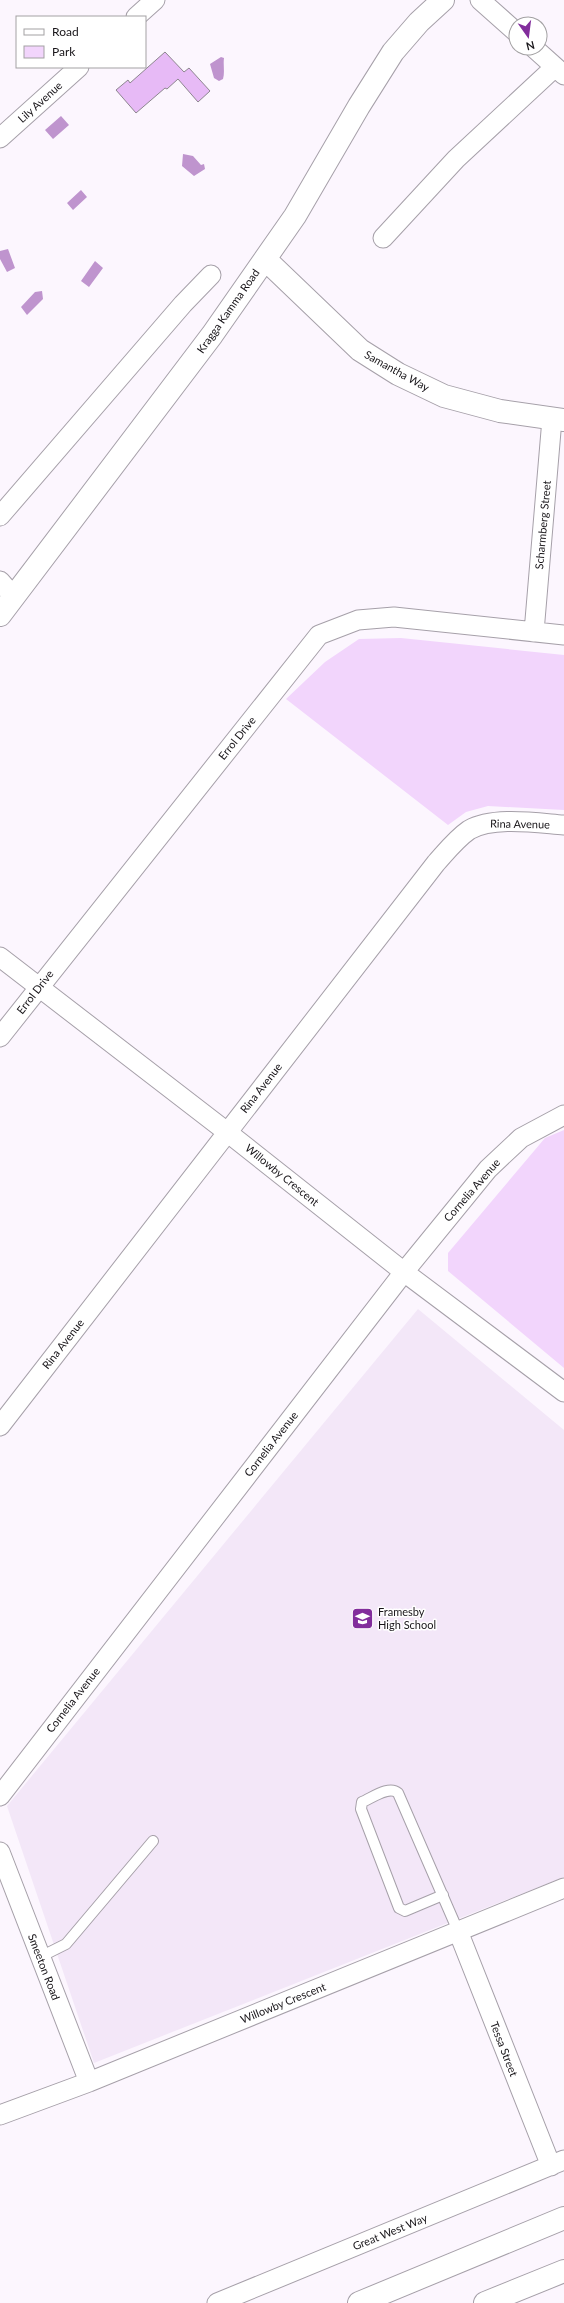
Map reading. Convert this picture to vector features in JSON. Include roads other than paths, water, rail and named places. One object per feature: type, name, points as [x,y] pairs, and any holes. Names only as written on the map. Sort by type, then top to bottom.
[{"type":"main road","name":"Kragga Kamma Road","points":[[0,615],[7,589],[212,335],[264,259],[296,216],[393,52],[419,22],[443,0]]},
{"type":"main road","name":"Samantha Way","points":[[264,259],[360,350],[398,374],[444,396],[500,411],[558,419]]},
{"type":"main road","points":[[359,2303],[564,2218]]},
{"type":"main road","points":[[485,2303],[564,2271]]},
{"type":"street","points":[[137,16],[155,0]]},
{"type":"street","points":[[480,0],[508,25]]},
{"type":"street","points":[[383,238],[456,159],[560,71],[543,56]]},
{"type":"street","name":"Lily Avenue","points":[[0,138],[79,68]]},
{"type":"street","points":[[0,516],[183,304],[211,275]]},
{"type":"street","name":"Scharmberg Street","points":[[534,632],[558,419]]},
{"type":"street","name":"Errol Drive","points":[[0,1037],[38,987],[319,635],[358,620],[394,617],[564,635]]},
{"type":"street","name":"Rina Avenue","points":[[0,1426],[436,863],[452,845],[469,830],[487,823],[531,822],[564,825]]},
{"type":"street","name":"Willowby Crescent","points":[[0,957],[227,1132],[404,1272],[564,1392]]},
{"type":"street","name":"Cornelia Avenue","points":[[0,1796],[404,1272],[488,1169],[521,1138],[564,1115]]},
{"type":"street","name":"Smeeton Road","points":[[0,1852],[89,2082]]},
{"type":"street","name":"Willowby Crescent","points":[[0,2115],[89,2082],[564,1888]]},
{"type":"street","name":"Tessa Street","points":[[458,1931],[557,2163]]},
{"type":"street","name":"Great West Way","points":[[216,2303],[557,2163]]},
{"type":"lane","points":[[443,1895],[404,1911],[399,1908],[361,1809],[362,1802],[389,1790],[394,1790],[398,1793],[443,1895],[458,1931]]},
{"type":"lane","points":[[40,1957],[66,1944],[152,1841]]},
{"type":"place","name":"Framesby High School","points":[[363,1618]]}]
